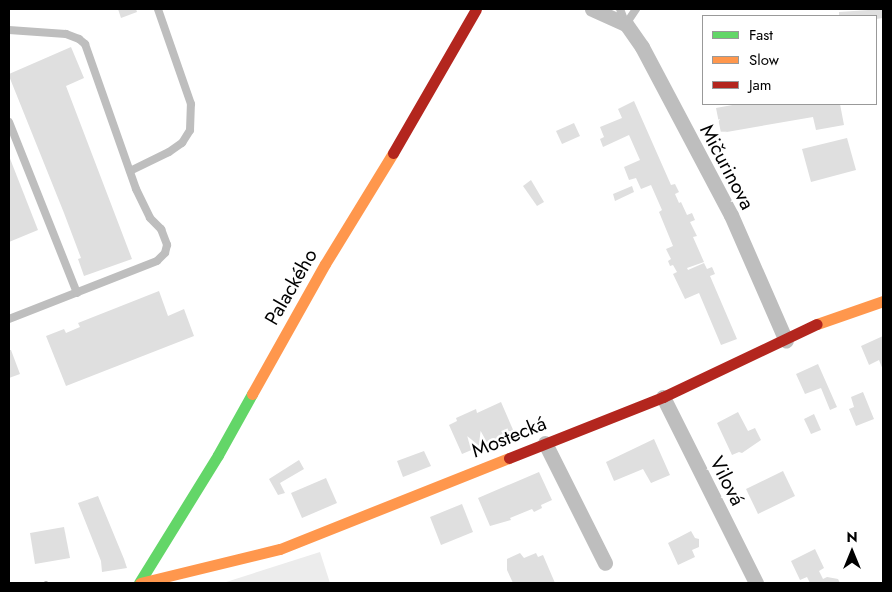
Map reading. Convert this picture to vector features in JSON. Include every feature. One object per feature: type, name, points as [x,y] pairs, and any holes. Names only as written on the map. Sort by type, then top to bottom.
[{"type":"street","name":"Palackého","points":[[139,583],[218,455],[325,264],[410,126],[476,9]]},
{"type":"street","points":[[592,9],[626,24]]},
{"type":"street","name":"Mičurinova","points":[[626,24],[642,47],[731,215],[786,341]]},
{"type":"street","name":"Mostecká","points":[[139,583],[280,549],[663,397],[832,318],[883,301]]},
{"type":"street","name":"Vilová","points":[[663,397],[756,583]]},
{"type":"street","points":[[545,443],[605,563]]},
{"type":"lane","points":[[130,171],[169,152],[182,142],[190,130],[191,104],[158,9]]},
{"type":"lane","points":[[620,9],[626,24]]},
{"type":"lane","points":[[626,24],[636,9]]},
{"type":"lane","points":[[9,30],[66,34],[79,39],[85,44],[130,171],[150,218],[161,229],[167,245],[165,253],[157,262],[9,319]]},
{"type":"lane","points":[[9,122],[77,292]]},
{"type":"shaded area","points":[[320,552],[330,583],[223,583]]},
{"type":"building","points":[[118,9],[136,9],[137,12],[121,18]]},
{"type":"building","points":[[883,9],[883,18],[877,19],[877,15],[839,15],[839,12]]},
{"type":"building","points":[[71,47],[84,78],[66,86],[132,259],[84,276],[78,259],[81,258],[9,76],[9,74]]},
{"type":"building","points":[[634,101],[671,185],[675,184],[679,192],[675,194],[679,203],[681,202],[687,215],[692,213],[695,220],[690,222],[697,236],[693,237],[704,262],[687,268],[688,270],[704,263],[707,269],[712,267],[715,274],[710,276],[737,339],[721,345],[699,293],[685,299],[673,274],[677,272],[673,265],[670,266],[668,261],[671,259],[666,249],[673,246],[659,212],[662,210],[651,185],[641,189],[636,178],[629,180],[624,167],[640,160],[629,135],[603,147],[600,139],[604,137],[600,127],[622,118],[618,109]]},
{"type":"building","points":[[732,105],[840,105],[844,125],[816,130],[813,117],[721,133],[716,108]]},
{"type":"building","points":[[574,123],[580,136],[562,144],[556,131]]},
{"type":"building","points":[[847,138],[856,170],[811,182],[802,149]]},
{"type":"building","points":[[9,156],[38,230],[9,242]]},
{"type":"building","points":[[531,180],[544,202],[537,206],[523,186]]},
{"type":"building","points":[[632,186],[634,192],[615,201],[613,194]]},
{"type":"building","points":[[159,291],[168,316],[184,309],[194,336],[66,386],[46,336],[64,329],[66,333],[80,327],[78,323]]},
{"type":"building","points":[[883,336],[883,370],[879,360],[869,365],[861,346]]},
{"type":"building","points":[[9,350],[11,350],[20,374],[9,378]]},
{"type":"building","points":[[818,364],[837,407],[830,410],[821,388],[805,394],[796,374]]},
{"type":"building","points":[[863,392],[874,419],[856,426],[849,409],[854,407],[851,397]]},
{"type":"building","points":[[501,402],[514,432],[462,454],[449,425],[457,421],[456,418],[476,409],[477,413]]},
{"type":"building","points":[[738,412],[748,431],[755,428],[761,440],[742,453],[739,452],[732,455],[717,423]]},
{"type":"building","points":[[814,414],[821,430],[811,434],[804,419]]},
{"type":"building","points":[[654,439],[670,475],[651,483],[643,469],[614,481],[606,462]]},
{"type":"building","points":[[424,451],[431,466],[403,477],[397,461]]},
{"type":"building","points":[[299,460],[304,469],[280,483],[285,493],[278,495],[269,479]]},
{"type":"building","points":[[783,471],[795,496],[758,514],[746,489]]},
{"type":"building","points":[[539,472],[552,500],[541,505],[542,508],[534,512],[532,509],[510,518],[511,520],[490,526],[478,498]]},
{"type":"building","points":[[326,478],[337,503],[302,518],[291,493]]},
{"type":"building","points":[[98,496],[127,568],[102,572],[101,561],[78,503]]},
{"type":"building","points":[[462,504],[473,532],[441,545],[430,517]]},
{"type":"building","points":[[64,527],[70,558],[35,564],[30,533]]},
{"type":"building","points":[[691,531],[695,538],[699,539],[699,547],[692,550],[695,557],[678,565],[668,543]]},
{"type":"building","points":[[815,549],[824,568],[819,571],[823,579],[827,577],[838,579],[840,583],[810,583],[807,577],[800,580],[791,561]]},
{"type":"building","points":[[520,553],[524,558],[536,553],[538,557],[543,555],[555,583],[513,583],[507,570],[507,559]]},
{"type":"traffic: fast","points":[[139,583],[218,455],[252,394]]},
{"type":"traffic: slow","points":[[252,394],[325,264],[393,153]]},
{"type":"traffic: slow","points":[[817,324],[883,301]]},
{"type":"traffic: slow","points":[[140,583],[280,549],[509,458]]},
{"type":"traffic: jam","points":[[393,153],[476,9]]},
{"type":"traffic: jam","points":[[509,458],[663,397],[817,324]]}]
